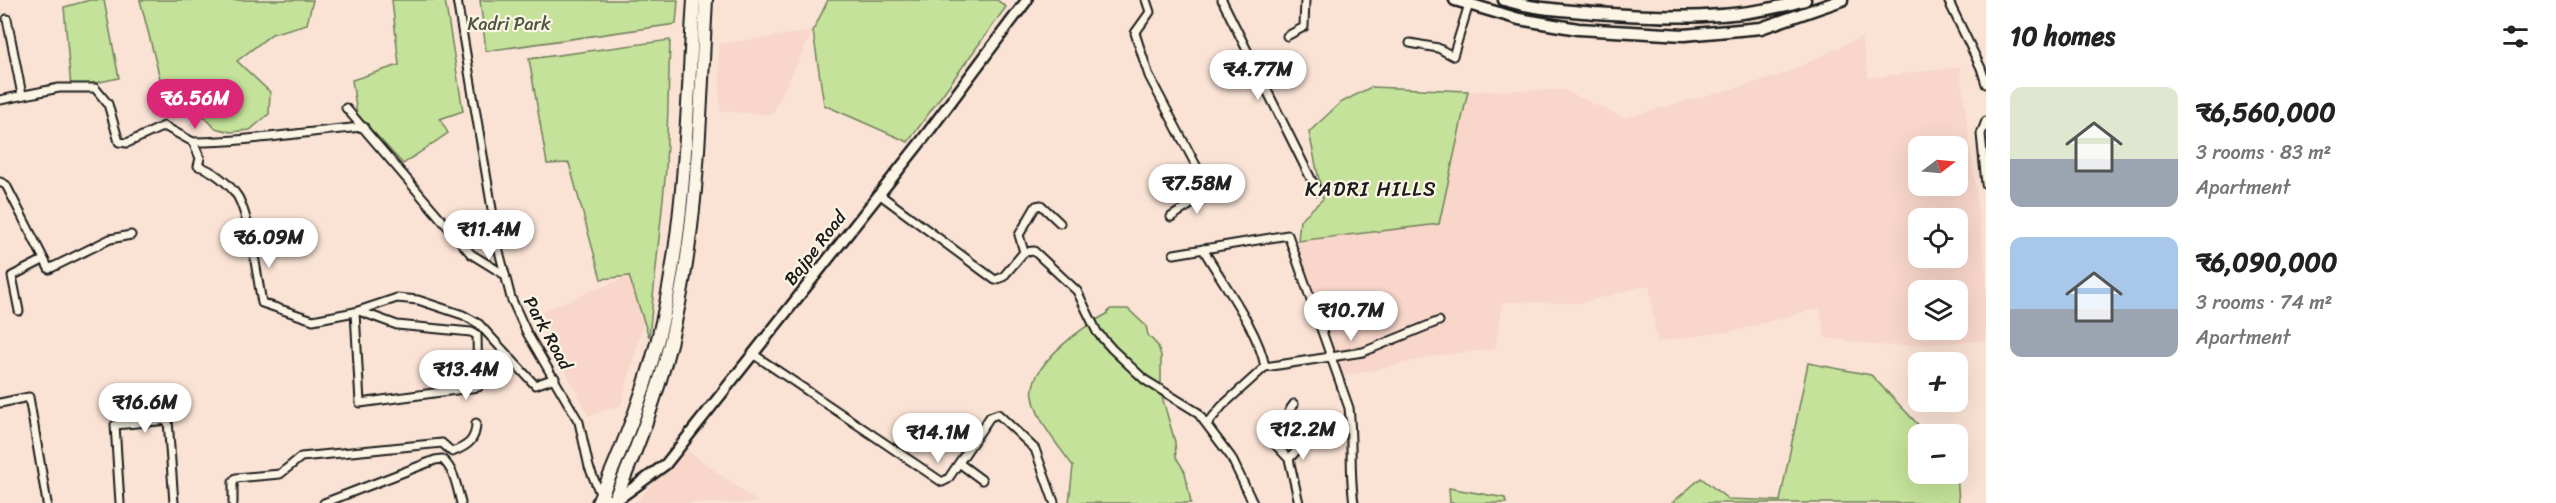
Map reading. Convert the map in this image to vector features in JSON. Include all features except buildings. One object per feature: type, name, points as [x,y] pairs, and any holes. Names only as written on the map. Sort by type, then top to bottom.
[{"type":"highway","points":[[599,500],[634,418],[663,319],[681,198],[694,0]]},
{"type":"highway","points":[[613,502],[659,387],[681,292],[694,196],[706,0]]},
{"type":"main road","points":[[1455,0],[1519,19],[1578,29],[1684,35],[1761,28],[1842,0]]},
{"type":"main road","points":[[1504,0],[1567,12],[1692,16],[1768,10],[1805,0]]},
{"type":"street","name":"Park Road","points":[[457,0],[505,275],[527,333],[579,422],[599,500]]},
{"type":"street","name":"Bajpe Road","points":[[613,502],[666,464],[879,194],[1027,0]]},
{"type":"street","points":[[1146,0],[1150,12],[1135,33],[1149,76],[1210,192],[1171,217]]},
{"type":"street","points":[[1222,0],[1317,191]]},
{"type":"street","points":[[1287,36],[1304,27],[1305,0]]},
{"type":"street","points":[[1948,0],[1981,68],[1986,84]]},
{"type":"street","points":[[1410,43],[1438,48],[1453,56],[1469,4]]},
{"type":"street","points":[[7,19],[22,95]]},
{"type":"street","points":[[0,100],[59,88],[95,88],[108,104],[119,141],[127,143],[164,126],[193,142],[263,139],[319,130],[364,127]]},
{"type":"street","points":[[346,108],[471,254],[505,275]]},
{"type":"street","points":[[1986,121],[1982,134],[1986,184]]},
{"type":"street","points":[[193,142],[200,158],[198,166],[209,169],[237,197],[250,241],[262,303],[313,320],[357,312],[397,298],[418,300],[463,315],[490,333],[535,385],[555,378]]},
{"type":"street","points":[[0,182],[6,185],[49,269],[110,239],[131,235]]},
{"type":"street","points":[[879,194],[995,280],[1003,277],[1024,252],[1034,251],[1077,291],[1097,332],[1145,380],[1197,411],[1208,423],[1231,457],[1253,503]]},
{"type":"street","points":[[1024,252],[1019,235],[1036,206],[1041,206],[1060,223]]},
{"type":"street","points":[[1174,254],[1288,235],[1349,408],[1353,437],[1351,475],[1354,503]]},
{"type":"street","points":[[1203,249],[1256,338],[1265,367]]},
{"type":"street","points":[[19,311],[12,276],[43,260]]},
{"type":"street","points":[[357,312],[397,325],[477,335],[478,387],[360,403],[357,312]]},
{"type":"street","points":[[1208,423],[1222,406],[1265,367],[1362,352],[1439,321]]},
{"type":"street","points":[[753,354],[942,482],[948,479],[990,417],[998,414],[1035,449],[1054,502]]},
{"type":"street","points":[[0,403],[29,397],[47,503]]},
{"type":"street","points":[[1289,459],[1298,449],[1287,420],[1289,409],[1294,404]]},
{"type":"street","points":[[120,503],[115,424],[168,420],[174,503]]},
{"type":"street","points":[[233,503],[233,482],[236,478],[280,474],[301,457],[442,443],[452,452],[468,446],[476,434],[476,423]]},
{"type":"street","points":[[1270,440],[1289,459],[1299,503]]},
{"type":"street","points":[[324,503],[435,459],[442,459],[448,465],[461,503]]},
{"type":"street","points":[[958,463],[982,480]]},
{"type":"street","points":[[599,500],[613,502]]},
{"type":"shaded area","points":[[813,31],[772,115],[720,111],[719,44]]},
{"type":"shaded area","points":[[1861,37],[1869,78],[1960,67],[1986,271],[1986,341],[1887,346],[1825,338],[1820,308],[1738,330],[1657,342],[1649,285],[1581,303],[1503,302],[1495,349],[1435,356],[1342,377],[1285,243],[1439,224],[1468,91],[1564,90],[1624,118],[1779,76]]},
{"type":"shaded area","points":[[629,276],[644,321],[621,405],[589,416],[551,343],[542,311]]},
{"type":"shaded area","points":[[684,448],[759,503],[635,503]]},
{"type":"green space","points":[[90,0],[104,0],[119,78],[71,88],[64,7]]},
{"type":"green space","points":[[140,0],[313,0],[307,24],[272,34],[237,61],[270,92],[269,114],[250,130],[231,132],[215,128],[196,108],[166,102]]},
{"type":"green space","points":[[392,0],[445,0],[463,111],[440,119],[448,133],[403,164],[357,114],[352,80],[399,65]]},
{"type":"green space","name":"Kadri Park","points":[[480,0],[678,0],[676,24],[486,51]]},
{"type":"green space","points":[[828,0],[997,0],[1006,7],[908,142],[824,105],[813,31]]},
{"type":"green space","points":[[670,40],[666,169],[649,337],[629,276],[601,279],[569,163],[547,164],[529,59]]},
{"type":"green space","points":[[1371,87],[1468,91],[1439,224],[1298,241],[1300,220],[1323,199],[1309,132],[1340,103]]},
{"type":"green space","points":[[1110,309],[1128,309],[1146,326],[1148,335],[1158,346],[1161,355],[1161,393],[1175,442],[1176,457],[1185,472],[1191,503],[1069,503],[1073,466],[1039,416],[1033,397],[1033,385],[1047,360],[1059,348],[1071,337],[1107,314]]},
{"type":"green space","points":[[1808,363],[1871,375],[1918,424],[1908,424],[1908,484],[1958,484],[1959,503],[1672,503],[1701,478],[1728,499],[1780,501]]},
{"type":"green space","points":[[1449,488],[1505,498],[1506,503],[1450,503]]},
{"type":"water","points":[[307,226],[311,247],[258,252],[253,231]]},
{"type":"district","name":"KADRI HILLS","points":[[1371,189]]}]
